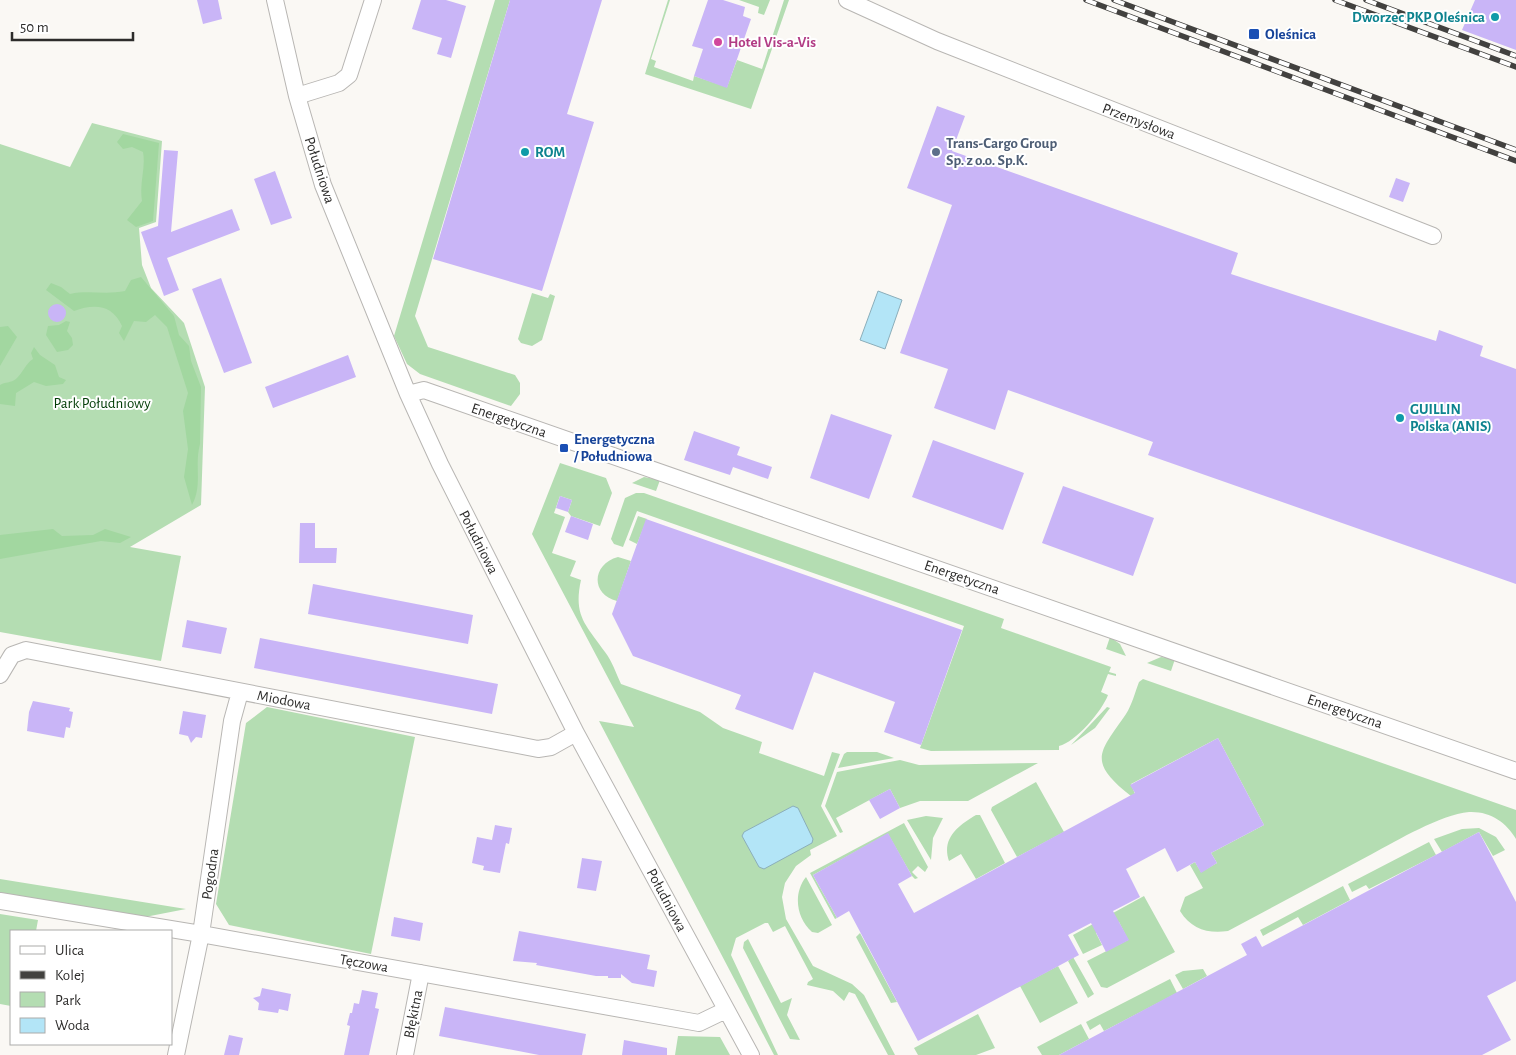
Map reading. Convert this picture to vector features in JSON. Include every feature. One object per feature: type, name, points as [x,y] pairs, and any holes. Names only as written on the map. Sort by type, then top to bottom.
[{"type":"street","name":"Południowa","points":[[275,0],[297,96],[323,185],[408,394],[440,464],[576,733],[751,1055]]},
{"type":"street","points":[[297,96],[339,83],[350,75],[373,0]]},
{"type":"street","name":"Przemysłowa","points":[[847,0],[937,42],[1433,236]]},
{"type":"street","name":"Energetyczna","points":[[408,394],[424,390],[1516,771]]},
{"type":"street","name":"Miodowa","points":[[0,675],[12,655],[26,650],[538,749],[551,747],[576,733]]},
{"type":"street","name":"Pogodna","points":[[176,1055],[201,934],[232,721],[240,692]]},
{"type":"street","name":"Tęczowa","points":[[0,901],[201,934],[699,1023],[726,1010]]},
{"type":"street","name":"Błękitna","points":[[405,1055],[421,973]]},
{"type":"green space","points":[[495,0],[510,0],[415,316],[428,347],[515,375],[520,383],[520,394],[511,406],[420,374],[407,364],[394,336]]},
{"type":"green space","points":[[668,0],[670,0],[651,59],[656,61],[654,67],[693,81],[694,76],[727,87],[737,60],[762,69],[784,0],[789,0],[751,109],[645,74]]},
{"type":"green space","points":[[739,0],[770,0],[764,15],[758,13],[759,7]]},
{"type":"green space","name":"Park Południowy","points":[[92,123],[162,141],[156,222],[139,228],[142,265],[151,288],[184,323],[205,387],[201,505],[130,547],[181,556],[161,661],[0,632],[0,144],[70,167]]},
{"type":"green space","points":[[123,134],[159,143],[153,221],[136,227],[127,220],[142,201],[143,152],[132,147],[123,149],[117,142]]},
{"type":"green space","points":[[141,277],[174,316],[179,335],[189,346],[191,361],[201,387],[198,482],[192,505],[184,477],[188,449],[183,411],[188,393],[167,327],[155,315],[146,322],[134,321],[124,341],[119,333],[122,326],[113,313],[95,307],[74,311],[46,290],[51,283],[61,287],[70,294],[84,292],[111,293],[125,291],[131,280]]},
{"type":"green space","points":[[532,293],[548,298],[550,294],[555,296],[542,340],[532,346],[521,343],[518,339]]},
{"type":"green space","points":[[66,321],[70,322],[67,331],[72,338],[73,345],[68,350],[57,352],[46,335],[48,326],[59,325]]},
{"type":"green space","points":[[8,326],[17,337],[0,366],[0,327]]},
{"type":"green space","points":[[34,347],[40,355],[55,365],[59,377],[66,380],[63,384],[46,386],[34,382],[16,393],[15,406],[0,404],[0,385],[18,377],[33,359],[31,353]]},
{"type":"green space","points":[[560,463],[606,478],[612,493],[600,526],[571,516],[568,512],[572,500],[560,496],[554,513],[565,517],[552,553],[576,561],[570,576],[581,580],[579,592],[580,611],[587,627],[610,659],[621,684],[700,712],[723,728],[762,742],[759,753],[824,776],[832,752],[840,754],[821,806],[837,836],[810,850],[811,855],[796,866],[785,883],[782,897],[786,919],[813,966],[852,984],[864,995],[895,1055],[888,1055],[855,994],[849,992],[844,1001],[833,991],[807,985],[813,979],[785,926],[773,932],[768,923],[765,923],[736,938],[731,955],[778,1055],[774,1055],[599,721],[634,727],[532,534]]},
{"type":"green space","points":[[644,477],[660,480],[656,491],[632,483]]},
{"type":"green space","points":[[636,493],[644,493],[1004,619],[1001,628],[1111,667],[1109,672],[1116,674],[1116,676],[1108,674],[1101,692],[1108,695],[1088,725],[1073,739],[1059,746],[1059,750],[931,751],[920,748],[964,626],[637,511],[623,547],[614,544],[611,539],[625,498]]},
{"type":"green space","points":[[638,516],[647,519],[637,544],[629,540]]},
{"type":"green space","points":[[53,529],[62,536],[93,535],[105,529],[131,537],[120,543],[101,541],[0,559],[0,535]]},
{"type":"green space","points":[[618,557],[631,561],[617,601],[602,592],[598,579],[599,572],[603,566]]},
{"type":"green space","points":[[1110,637],[1120,644],[1126,656],[1106,649]]},
{"type":"green space","points":[[1161,657],[1175,659],[1171,671],[1147,663]]},
{"type":"green space","points":[[1143,679],[1516,810],[1516,839],[1507,827],[1497,819],[1484,813],[1469,812],[1458,814],[1406,835],[1228,931],[1214,932],[1201,929],[1189,922],[1180,911],[1185,897],[1203,888],[1190,865],[1195,862],[1201,872],[1217,863],[1211,853],[1264,825],[1218,738],[1131,784],[1135,794],[1131,796],[1108,774],[1103,765],[1104,747],[1128,710],[1139,682]]},
{"type":"green space","points":[[267,707],[415,737],[371,954],[229,925],[216,904],[246,723]]},
{"type":"green space","points":[[1107,707],[1110,708],[1095,728],[1071,745]]},
{"type":"green space","points":[[847,752],[877,752],[894,758],[838,768],[844,754]]},
{"type":"green space","points":[[900,760],[919,765],[1038,763],[968,801],[920,801],[900,808],[890,789],[836,818],[843,832],[840,833],[825,806],[837,772]]},
{"type":"green space","points":[[1036,782],[1064,832],[1017,857],[991,810],[992,807]]},
{"type":"green space","points":[[976,815],[980,815],[1005,863],[976,879],[961,854],[949,861],[947,846],[953,833],[963,823]]},
{"type":"green space","points":[[926,816],[943,818],[933,838],[931,860],[907,820]]},
{"type":"green space","points":[[904,823],[928,867],[925,872],[918,866],[912,872],[918,878],[915,879],[912,876],[888,834],[813,875],[837,918],[835,919],[810,873]]},
{"type":"green space","points":[[1479,828],[1496,837],[1505,850],[1493,856],[1479,832],[1442,852],[1434,839],[1462,829]]},
{"type":"green space","points":[[1429,842],[1436,855],[1369,889],[1366,885],[1352,892],[1348,884]]},
{"type":"green space","points":[[806,877],[832,925],[818,933],[812,932],[802,920],[798,905],[799,890]]},
{"type":"green space","points":[[0,879],[186,909],[145,917],[0,895]]},
{"type":"green space","points":[[1343,886],[1350,900],[1303,925],[1298,917],[1263,936],[1260,930]]},
{"type":"green space","points":[[1144,896],[1175,952],[1107,988],[1101,987],[1087,961],[1128,940],[1119,922],[1096,933],[1102,945],[1083,954],[1073,935]]},
{"type":"green space","points":[[0,914],[38,920],[36,930],[10,930],[10,1006],[0,1004]]},
{"type":"green space","points":[[860,933],[897,1002],[891,1003],[856,937]]},
{"type":"green space","points":[[748,939],[781,1003],[792,998],[787,1015],[800,1040],[790,1039],[743,948],[744,942]]},
{"type":"green space","points":[[1073,957],[1094,994],[1088,998],[1068,961]]},
{"type":"green space","points":[[1058,966],[1078,1003],[1040,1023],[1020,986]]},
{"type":"green space","points":[[1203,969],[1207,976],[1183,989],[1175,975],[1183,971]]},
{"type":"green space","points":[[1170,979],[1177,993],[1104,1031],[1100,1024],[1090,1030],[1086,1022]]},
{"type":"green space","points":[[978,1014],[995,1048],[976,1055],[918,1055],[914,1048]]},
{"type":"green space","points":[[1081,1024],[1089,1039],[1059,1055],[1042,1055],[1037,1047]]},
{"type":"green space","points":[[678,1036],[720,1037],[730,1055],[675,1055]]},
{"type":"water","points":[[878,291],[902,300],[885,349],[860,340]]},
{"type":"water","points":[[793,806],[798,808],[813,839],[812,843],[764,869],[759,867],[742,836],[744,832]]},
{"type":"building","points":[[197,0],[218,0],[222,19],[203,24]]},
{"type":"building","points":[[421,0],[446,0],[466,6],[451,58],[437,54],[442,38],[412,29]]},
{"type":"building","name":"ROM","points":[[510,0],[602,0],[567,114],[594,122],[542,291],[433,259]]},
{"type":"building","name":"Hotel Vis-a-Vis","points":[[708,0],[723,0],[745,7],[743,16],[751,19],[727,88],[694,76],[703,49],[692,46]]},
{"type":"building","points":[[1475,0],[1516,0],[1516,50],[1462,30]]},
{"type":"building","points":[[937,106],[965,116],[952,151],[1238,253],[1231,274],[1436,341],[1439,330],[1483,346],[1480,356],[1516,369],[1516,584],[1148,455],[1153,442],[1008,390],[995,430],[934,408],[948,369],[900,353],[952,205],[907,188]]},
{"type":"building","points":[[164,150],[178,151],[171,232],[232,209],[240,230],[167,258],[179,290],[164,296],[141,232],[158,226]]},
{"type":"building","points":[[275,171],[292,218],[271,225],[254,179]]},
{"type":"building","points":[[1396,178],[1410,183],[1403,202],[1389,197]]},
{"type":"building","points":[[221,278],[252,363],[224,373],[192,289]]},
{"type":"building","points":[[57,304],[63,307],[66,313],[63,319],[57,322],[51,319],[48,313],[51,307]]},
{"type":"building","points":[[348,355],[356,377],[273,408],[265,387]]},
{"type":"building","points":[[831,414],[892,435],[869,499],[810,478]]},
{"type":"building","points":[[694,431],[740,447],[737,455],[772,467],[768,479],[733,467],[730,475],[684,460]]},
{"type":"building","points":[[933,440],[1024,473],[1003,530],[912,497]]},
{"type":"building","points":[[1063,486],[1154,518],[1133,576],[1042,543]]},
{"type":"building","points":[[560,496],[572,500],[568,512],[556,508]]},
{"type":"building","points":[[571,516],[593,524],[588,540],[565,532]]},
{"type":"building","points":[[646,519],[962,630],[921,745],[884,732],[895,702],[814,672],[793,730],[735,709],[741,695],[633,656],[612,614]]},
{"type":"building","points":[[300,523],[315,523],[315,548],[337,548],[336,563],[299,563]]},
{"type":"building","points":[[313,584],[473,615],[468,644],[308,614]]},
{"type":"building","points":[[187,620],[227,628],[221,654],[182,647]]},
{"type":"building","points":[[260,638],[498,684],[492,714],[254,668]]},
{"type":"building","points":[[33,701],[70,708],[69,711],[73,712],[70,728],[66,727],[64,738],[27,731],[29,712]]},
{"type":"building","points":[[183,711],[206,715],[202,738],[196,737],[191,743],[188,736],[179,734]]},
{"type":"building","points":[[1218,738],[1264,825],[1211,853],[1217,863],[1201,873],[1195,862],[1177,872],[1165,848],[1126,869],[1140,897],[1113,911],[1129,940],[1106,952],[1091,923],[1068,935],[1079,955],[918,1041],[849,911],[837,918],[813,875],[888,833],[912,876],[898,884],[914,913],[1135,793],[1130,785]]},
{"type":"building","points":[[890,789],[900,808],[880,819],[869,800]]},
{"type":"building","points":[[495,825],[512,828],[509,844],[506,843],[500,873],[483,870],[484,866],[472,863],[477,837],[492,840]]},
{"type":"building","points":[[1479,832],[1516,902],[1516,981],[1487,996],[1511,1040],[1482,1055],[1059,1055],[1247,955],[1241,944],[1256,936],[1262,947]]},
{"type":"building","points":[[582,858],[602,861],[596,891],[577,888]]},
{"type":"building","points":[[394,917],[423,923],[420,941],[391,936]]},
{"type":"building","points":[[519,931],[650,955],[647,969],[657,971],[654,987],[632,983],[621,974],[621,978],[608,978],[608,976],[596,976],[536,965],[537,963],[513,961]]},
{"type":"building","points":[[262,988],[291,994],[288,1011],[279,1009],[278,1013],[258,1010],[259,1003],[253,998],[260,996]]},
{"type":"building","points":[[362,990],[378,993],[375,1008],[379,1009],[369,1055],[344,1055],[350,1026],[347,1025],[350,1013],[352,1013],[354,1003],[359,1004]]},
{"type":"building","points":[[445,1007],[586,1034],[582,1055],[539,1055],[439,1036]]},
{"type":"building","points":[[229,1035],[243,1038],[239,1055],[224,1055]]},
{"type":"building","points":[[624,1040],[667,1048],[667,1055],[622,1055]]},
{"type":"railway","points":[[1086,0],[1516,161]]},
{"type":"railway","points":[[1114,0],[1516,150]]},
{"type":"railway","points":[[1335,0],[1516,67]]},
{"type":"railway","points":[[1366,0],[1516,56]]},
{"type":"place","name":"Dworzec PKP Oleśnica","points":[[1495,17]]},
{"type":"place","name":"Oleśnica","points":[[1254,34]]},
{"type":"place","name":"Hotel Vis-a-Vis","points":[[718,42]]},
{"type":"place","name":"ROM","points":[[525,152]]},
{"type":"place","name":"Trans-Cargo Group Sp. z o.o. Sp.K.","points":[[936,152]]},
{"type":"place","name":"GUILLIN Polska (ANIS)","points":[[1400,418]]},
{"type":"place","name":"Energetyczna / Południowa","points":[[564,448]]}]
